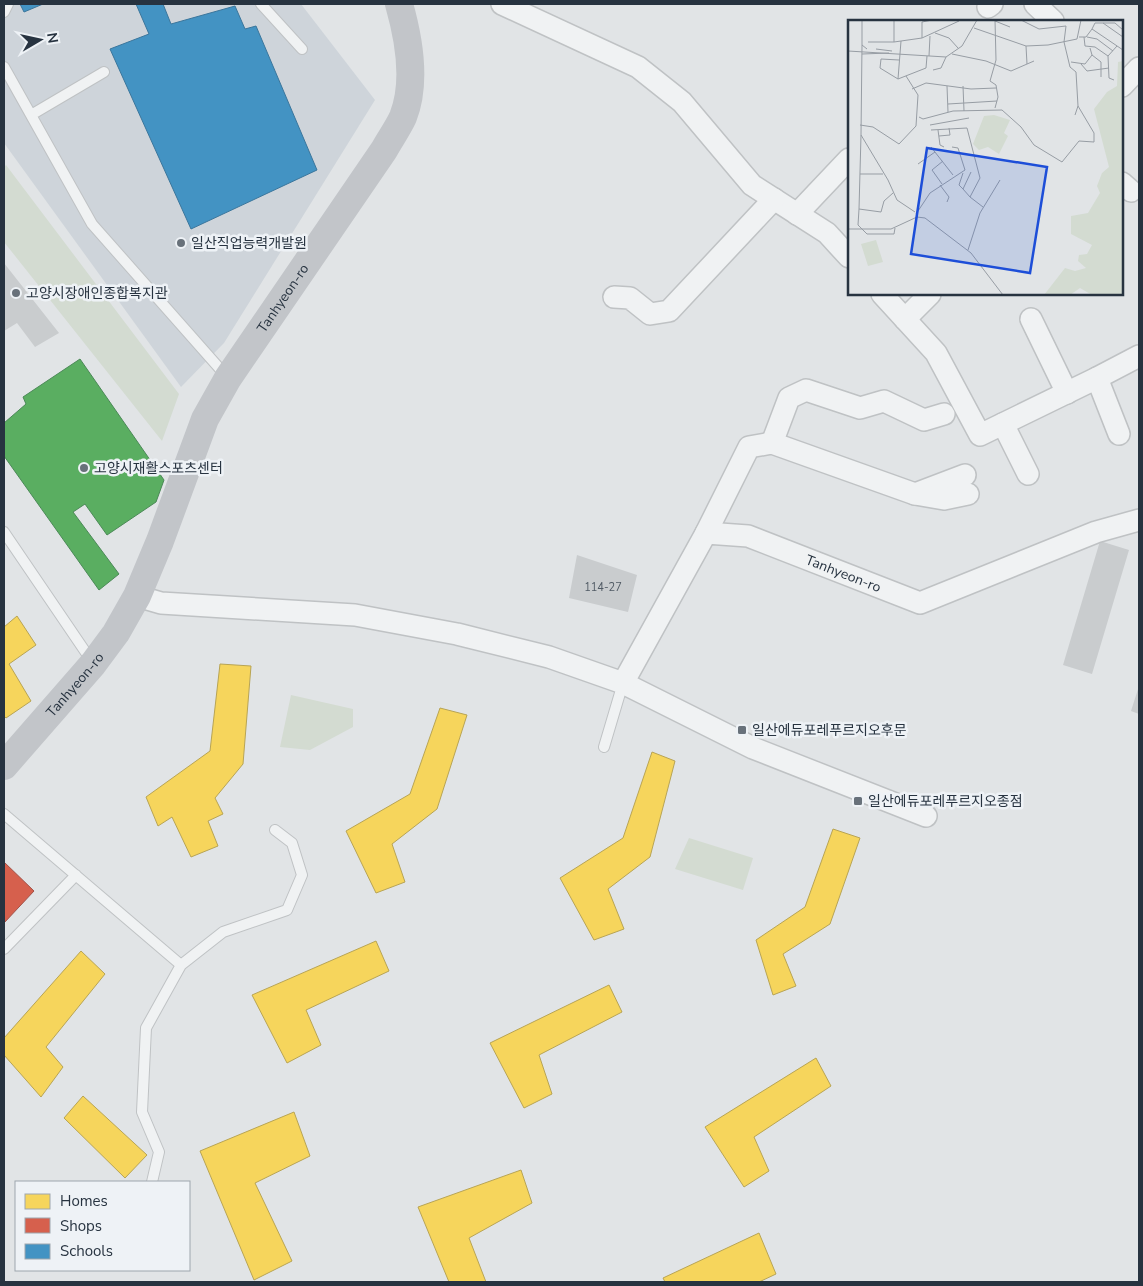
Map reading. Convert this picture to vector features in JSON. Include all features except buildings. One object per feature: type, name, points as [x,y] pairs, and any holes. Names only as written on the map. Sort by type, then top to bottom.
[{"type":"main road","name":"Tanhyeon-ro","points":[[4,766],[93,664],[116,633],[136,596],[160,541],[206,419],[228,378],[384,150],[403,117],[411,88],[405,25],[399,4]]},
{"type":"street","points":[[502,4],[638,67],[682,102],[752,185],[828,233],[848,256]]},
{"type":"street","points":[[1035,4],[1052,20]]},
{"type":"street","points":[[1123,85],[1139,68]]},
{"type":"street","points":[[797,214],[848,160]]},
{"type":"street","points":[[614,297],[630,298],[650,314],[669,311],[774,200]]},
{"type":"street","points":[[883,295],[936,353],[980,435],[1139,356]]},
{"type":"street","points":[[905,319],[929,295]]},
{"type":"street","points":[[1031,319],[1067,393]]},
{"type":"street","points":[[1097,378],[1119,434]]},
{"type":"street","points":[[772,443],[789,398],[806,390],[860,408],[884,401],[924,420],[944,414]]},
{"type":"street","points":[[1003,424],[1028,474]]},
{"type":"street","points":[[623,683],[706,534],[749,447],[772,443],[915,494],[944,499],[967,485]]},
{"type":"street","name":"Tanhyeon-ro","points":[[706,534],[748,536],[920,602],[1096,532],[1139,520]]},
{"type":"street","points":[[136,596],[161,603],[355,615],[457,634],[549,657],[623,683],[753,748],[926,816]]},
{"type":"lane","points":[[4,12],[8,4]]},
{"type":"lane","points":[[261,4],[302,49]]},
{"type":"lane","points":[[4,67],[92,224],[228,378]]},
{"type":"lane","points":[[31,115],[104,72]]},
{"type":"lane","points":[[4,532],[93,664]]},
{"type":"lane","points":[[604,747],[623,683]]},
{"type":"lane","points":[[4,814],[180,965]]},
{"type":"lane","points":[[152,1181],[159,1152],[142,1112],[146,1028],[180,965],[223,932],[286,910],[302,875],[292,843],[275,830]]},
{"type":"lane","points":[[4,949],[76,876]]},
{"type":"shaded area","name":"일산직업능력개발원","points":[[4,4],[301,4],[375,100],[224,343],[181,387],[4,143]]},
{"type":"shaded area","points":[[6,165],[179,394],[162,441],[4,242],[4,167]]},
{"type":"shaded area","points":[[291,695],[353,709],[353,727],[310,750],[280,747]]},
{"type":"shaded area","points":[[689,838],[753,858],[743,890],[675,869]]},
{"type":"place","name":"일산직업능력개발원","points":[[181,243]]},
{"type":"place","name":"고양시장애인종합복지관","points":[[16,293]]},
{"type":"place","name":"고양시재활스포츠센터","points":[[84,468]]},
{"type":"place","name":"일산에듀포레푸르지오후문","points":[[742,730]]},
{"type":"place","name":"일산에듀포레푸르지오종점","points":[[858,801]]}]
